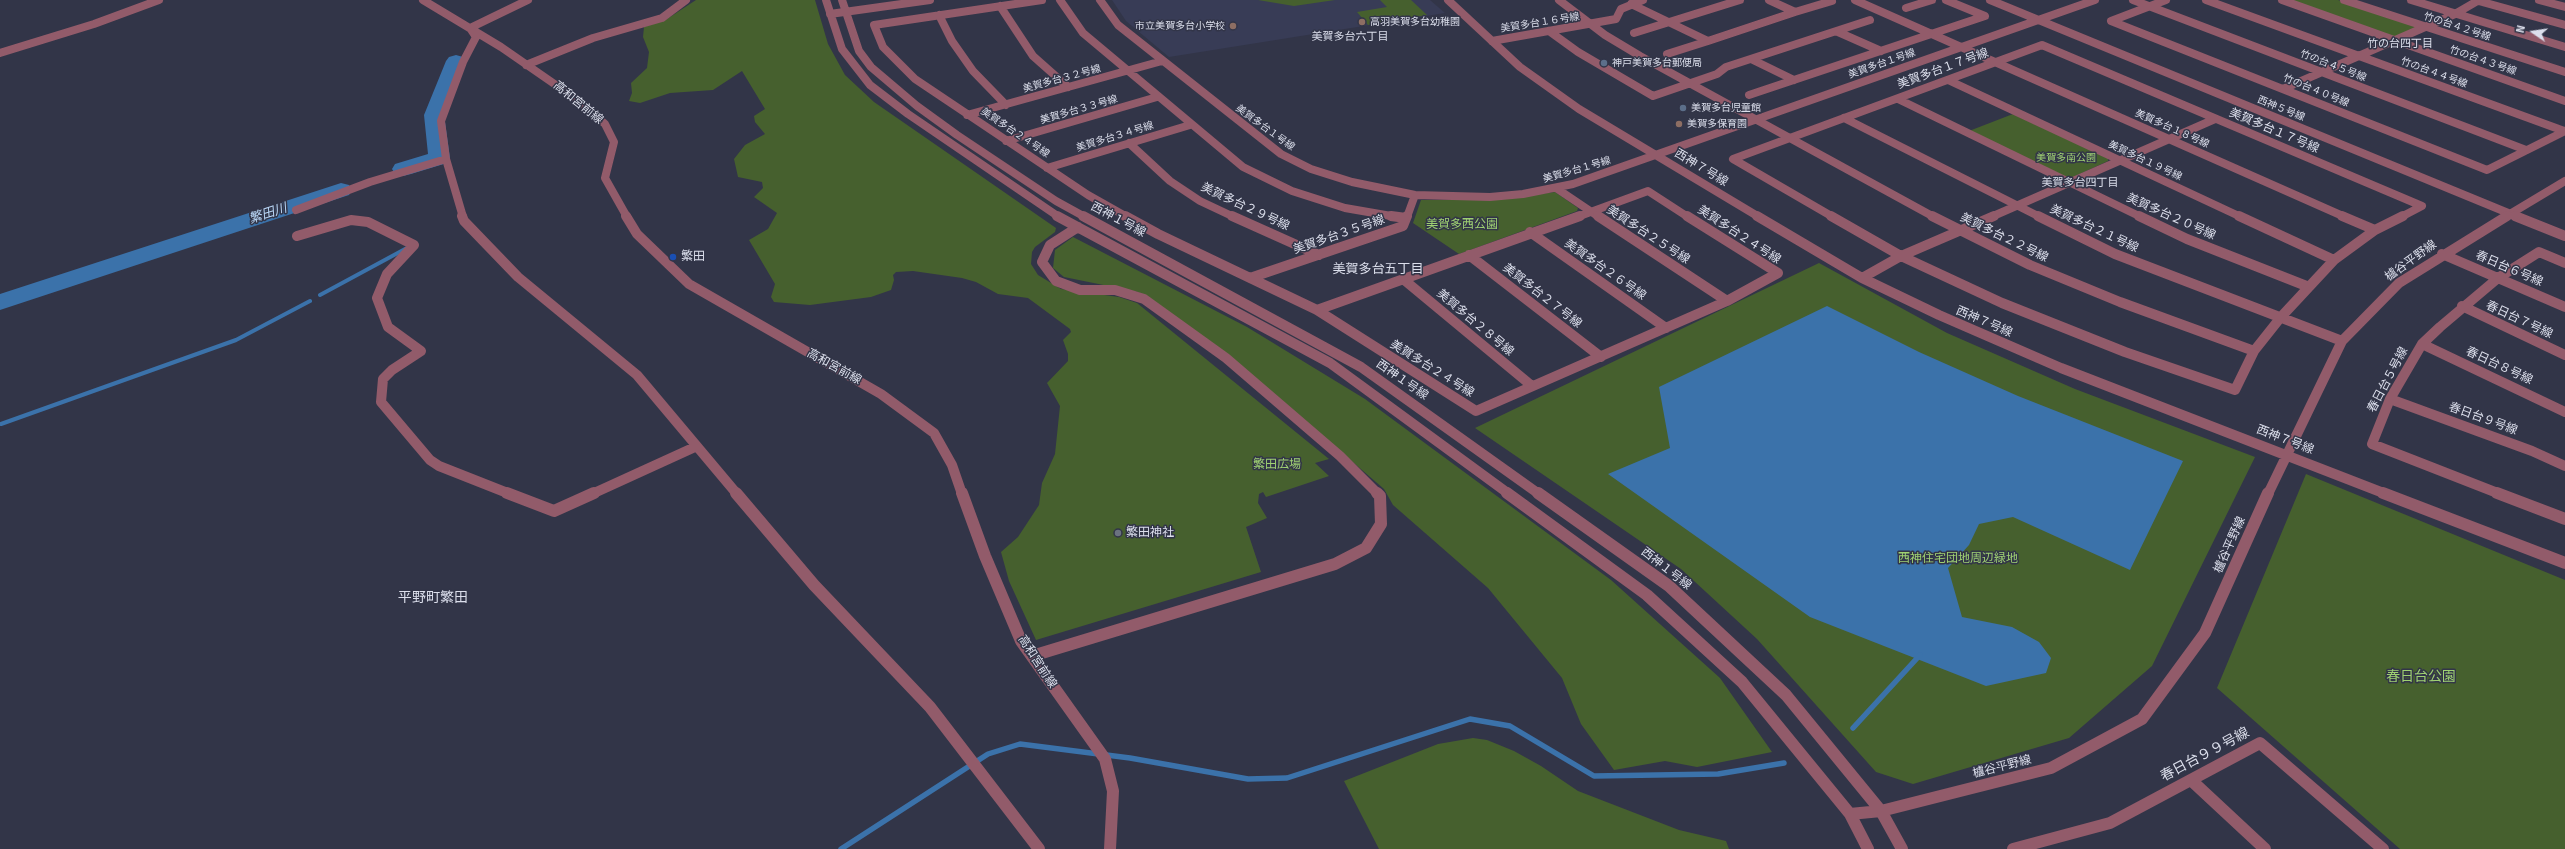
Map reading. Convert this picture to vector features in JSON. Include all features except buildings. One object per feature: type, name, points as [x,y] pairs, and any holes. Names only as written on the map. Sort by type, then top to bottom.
[{"type":"street","points":[[0,53],[159,0]]},
{"type":"street","name":"高和宮前線","points":[[423,0],[470,28],[579,101],[605,124],[614,142],[605,178],[637,234],[689,284],[881,394],[934,433],[952,465],[985,556],[1021,640],[1105,759],[1113,791],[1110,849]]},
{"type":"street","points":[[528,0],[470,28],[476,37],[471,44],[463,62],[441,121],[446,159],[464,221],[518,277],[637,375],[695,446],[814,585],[930,707],[1039,849]]},
{"type":"street","points":[[526,65],[593,38],[662,18],[686,0]]},
{"type":"street","points":[[826,0],[842,49],[870,85],[1047,210],[1330,363],[1647,595],[1742,682],[1850,814],[1868,849]]},
{"type":"street","name":"西神１号線","points":[[842,0],[859,52],[871,67],[917,106],[957,135],[1056,201],[1361,367],[1669,586],[1786,695],[1882,811],[1902,849]]},
{"type":"street","points":[[830,14],[930,0]]},
{"type":"street","name":"美賀多台２４号線","points":[[1042,0],[874,25],[883,47],[915,79],[1088,195],[1158,234],[1317,310],[1476,411],[1728,301],[1778,273],[1648,191],[1589,210],[1317,310]]},
{"type":"street","points":[[1060,0],[1083,33],[1190,125],[1242,167],[1292,190],[1345,208],[1406,218]]},
{"type":"street","name":"美賀多台１号線","points":[[1100,0],[1118,25],[1281,154],[1311,169],[1352,182],[1415,195],[1490,197],[1556,188],[1657,156],[2095,0]]},
{"type":"street","name":"西神７号線","points":[[1448,0],[1520,66],[1579,110],[1862,278],[1938,315],[2061,368],[2565,563]]},
{"type":"street","name":"美賀多台２２号線","points":[[1559,0],[1591,25],[1640,56],[1959,230],[2030,265],[2120,302],[2254,351]]},
{"type":"street","points":[[1631,4],[1643,0]]},
{"type":"street","points":[[1634,33],[1740,0]]},
{"type":"street","points":[[1769,0],[1795,12]]},
{"type":"street","name":"美賀多台１８号線","points":[[1855,0],[2375,230]]},
{"type":"street","points":[[1906,8],[1932,0]]},
{"type":"street","points":[[1749,96],[1985,16],[1946,0]]},
{"type":"street","name":"西神５号線","points":[[1990,0],[2565,236]]},
{"type":"street","name":"竹の台４５号線","points":[[2132,0],[2526,150]]},
{"type":"street","name":"竹の台４０号線","points":[[2166,0],[2111,21],[2487,170],[2564,131]]},
{"type":"street","name":"竹の台４４号線","points":[[2206,0],[2564,131]]},
{"type":"street","name":"竹の台４３号線","points":[[2282,0],[2565,101]]},
{"type":"street","name":"竹の台４２号線","points":[[2344,0],[2565,72]]},
{"type":"street","points":[[2411,0],[2565,47]]},
{"type":"street","points":[[2283,89],[2455,14],[2477,0],[2565,25]]},
{"type":"street","points":[[2539,0],[2565,7]]},
{"type":"street","points":[[1667,54],[1832,1]]},
{"type":"street","points":[[1631,4],[1708,41]]},
{"type":"street","name":"美賀多台１６号線","points":[[1492,40],[1591,25],[1616,19],[1621,9],[1631,4]]},
{"type":"street","points":[[1000,6],[1033,56],[1068,87]]},
{"type":"street","points":[[940,15],[952,42],[973,71],[1006,105]]},
{"type":"street","points":[[1549,32],[1578,52],[1653,96],[1717,74],[1726,67],[1753,60],[1772,51],[1785,49],[1870,20]]},
{"type":"street","points":[[1838,32],[1880,51]]},
{"type":"street","name":"美賀多台１７号線","points":[[2042,46],[2422,206],[2375,230],[2334,260],[2280,317],[2254,351],[2235,390],[2096,340],[2002,302],[1901,256],[1733,159],[1996,62],[2042,46]]},
{"type":"street","points":[[1753,60],[1794,80]]},
{"type":"street","name":"美賀多台３２号線","points":[[967,115],[1162,61]]},
{"type":"street","name":"美賀多台１９号線","points":[[1948,80],[2334,260]]},
{"type":"street","name":"美賀多台３３号線","points":[[1006,141],[1157,97]]},
{"type":"street","name":"美賀多台２０号線","points":[[1898,98],[2069,183],[2187,239],[2309,287]]},
{"type":"street","name":"美賀多台２１号線","points":[[1844,118],[2016,206],[2115,254],[2342,341]]},
{"type":"street","points":[[1862,278],[1901,256],[2215,119]]},
{"type":"street","name":"美賀多台３４号線","points":[[1047,168],[1190,125]]},
{"type":"street","name":"美賀多台２９号線","points":[[1129,143],[1170,181],[1200,201],[1319,255]]},
{"type":"street","points":[[296,210],[370,182],[446,159]]},
{"type":"street","name":"櫨谷平野線","points":[[1850,814],[1882,811],[2052,768],[2142,719],[2204,633],[2286,454],[2342,341],[2399,283],[2442,254],[2565,181]]},
{"type":"street","name":"美賀多台２５号線","points":[[1556,188],[1728,301]]},
{"type":"street","name":"美賀多台３５号線","points":[[1250,278],[1403,226],[1415,195]]},
{"type":"street","points":[[297,236],[351,220],[368,222],[414,245],[387,274],[377,298],[388,327],[421,351],[392,370],[383,379],[381,402],[430,460],[439,466],[554,511],[695,446]]},
{"type":"street","points":[[1032,656],[1335,564],[1366,548],[1381,524],[1380,496],[1340,456],[1226,358],[1144,299],[1115,290],[1080,290],[1056,280],[1042,262],[1050,245],[1078,227]]},
{"type":"street","name":"美賀多台２６号線","points":[[1530,232],[1666,328]]},
{"type":"street","name":"春日台５号線","points":[[2565,263],[2539,252],[2498,278],[2462,306],[2422,344],[2390,399],[2372,444],[2565,519]]},
{"type":"street","name":"美賀多台２７号線","points":[[1469,254],[1601,357]]},
{"type":"street","name":"春日台６号線","points":[[2442,254],[2565,307]]},
{"type":"street","name":"美賀多台２８号線","points":[[1403,279],[1532,386]]},
{"type":"street","name":"春日台７号線","points":[[2462,306],[2565,355]]},
{"type":"street","name":"春日台８号線","points":[[2422,344],[2565,412]]},
{"type":"street","name":"春日台９号線","points":[[2390,399],[2532,451],[2565,466]]},
{"type":"street","name":"春日台９９号線","points":[[2013,849],[2110,823],[2192,781],[2260,742],[2383,849]]},
{"type":"street","points":[[2192,781],[2265,849]]},
{"type":"shaded area","name":"市立美賀多台小学校","points":[[1112,0],[1430,0],[1445,13],[1169,57],[1126,21]]},
{"type":"green space","name":"繁田広場","points":[[696,0],[815,0],[828,44],[845,75],[874,102],[1056,228],[1055,232],[1035,247],[1032,252],[1031,264],[1038,275],[1061,289],[1119,297],[1137,303],[1329,459],[1315,463],[1329,476],[1266,497],[1263,492],[1259,494],[1258,503],[1267,518],[1246,527],[1261,572],[1036,640],[1009,581],[1001,552],[1018,537],[1039,505],[1042,483],[1055,454],[1060,406],[1047,383],[1068,361],[1068,354],[1063,340],[1071,332],[1070,329],[1028,298],[998,294],[976,282],[962,278],[913,271],[896,272],[893,275],[894,280],[891,290],[871,297],[810,305],[774,302],[771,297],[775,284],[749,240],[768,229],[777,213],[754,197],[763,188],[762,182],[738,177],[734,159],[745,145],[765,134],[755,122],[754,116],[765,109],[742,71],[713,90],[670,93],[640,103],[629,101],[632,93],[631,83],[647,68],[649,52],[643,37],[644,27],[667,19]]},
{"type":"green space","points":[[1258,0],[1335,0],[1294,6]]},
{"type":"green space","points":[[1380,0],[1411,0],[1427,15],[1368,25],[1357,12],[1387,7]]},
{"type":"green space","points":[[2288,0],[2338,0],[2413,25],[2416,28],[2397,37],[2388,36]]},
{"type":"green space","name":"美賀多南公園","points":[[2013,114],[2108,158],[2108,161],[2073,177],[2064,176],[1969,131]]},
{"type":"green space","name":"美賀多西公園","points":[[1555,192],[1578,208],[1577,211],[1459,254],[1413,223],[1421,200],[1493,200]]},
{"type":"green space","points":[[1073,237],[1247,327],[1365,399],[1611,580],[1720,678],[1772,752],[1697,767],[1665,761],[1614,770],[1581,724],[1562,678],[1488,588],[1393,505],[1384,489],[1268,389],[1161,306],[1138,292],[1064,277],[1053,268],[1055,250]]},
{"type":"green space","name":"西神住宅団地周辺緑地","points":[[1819,263],[1947,333],[2075,389],[2255,457],[2152,666],[2069,738],[1913,784],[1876,772],[1757,639],[1681,569],[1475,428]]},
{"type":"green space","name":"春日台公園","points":[[2306,474],[2565,580],[2565,849],[2400,849],[2217,688]]},
{"type":"green space","points":[[1473,738],[1487,740],[1514,751],[1541,766],[1578,791],[1679,830],[1726,841],[1729,849],[1379,849],[1344,781],[1438,744]]},
{"type":"water","points":[[1827,306],[1919,352],[2018,396],[2183,461],[2130,570],[2013,517],[1979,524],[1969,545],[1948,568],[1962,617],[2012,627],[2039,642],[2051,658],[2046,673],[1986,686],[1810,617],[1608,474],[1670,448],[1659,387]]},
{"type":"waterway","name":"繁田川","points":[[403,169],[439,158],[434,115],[456,61]]},
{"type":"waterway","name":"繁田川","points":[[0,302],[341,190]]},
{"type":"waterway","points":[[320,295],[407,248]]},
{"type":"waterway","points":[[1,424],[236,340],[310,301]]},
{"type":"waterway","points":[[1853,728],[1920,655]]},
{"type":"waterway","points":[[841,849],[988,754],[1020,744],[1130,758],[1248,779],[1287,778],[1470,719],[1510,726],[1594,776],[1718,774],[1784,763]]},
{"type":"place","name":"高羽美賀多台幼稚園","points":[[1362,22]]},
{"type":"place","name":"市立美賀多台小学校","points":[[1233,26]]},
{"type":"place","name":"神戸美賀多台郵便局","points":[[1604,63]]},
{"type":"place","name":"美賀多台児童館","points":[[1683,108]]},
{"type":"place","name":"美賀多保育園","points":[[1679,124]]},
{"type":"place","name":"繁田","points":[[673,257]]},
{"type":"place","name":"繁田神社","points":[[1118,533]]},
{"type":"district","name":"美賀多台六丁目","points":[[1350,37]]},
{"type":"district","name":"竹の台四丁目","points":[[2400,44]]},
{"type":"district","name":"美賀多台四丁目","points":[[2080,183]]},
{"type":"district","name":"美賀多台五丁目","points":[[1378,270]]},
{"type":"district","name":"平野町繁田","points":[[433,598]]}]
